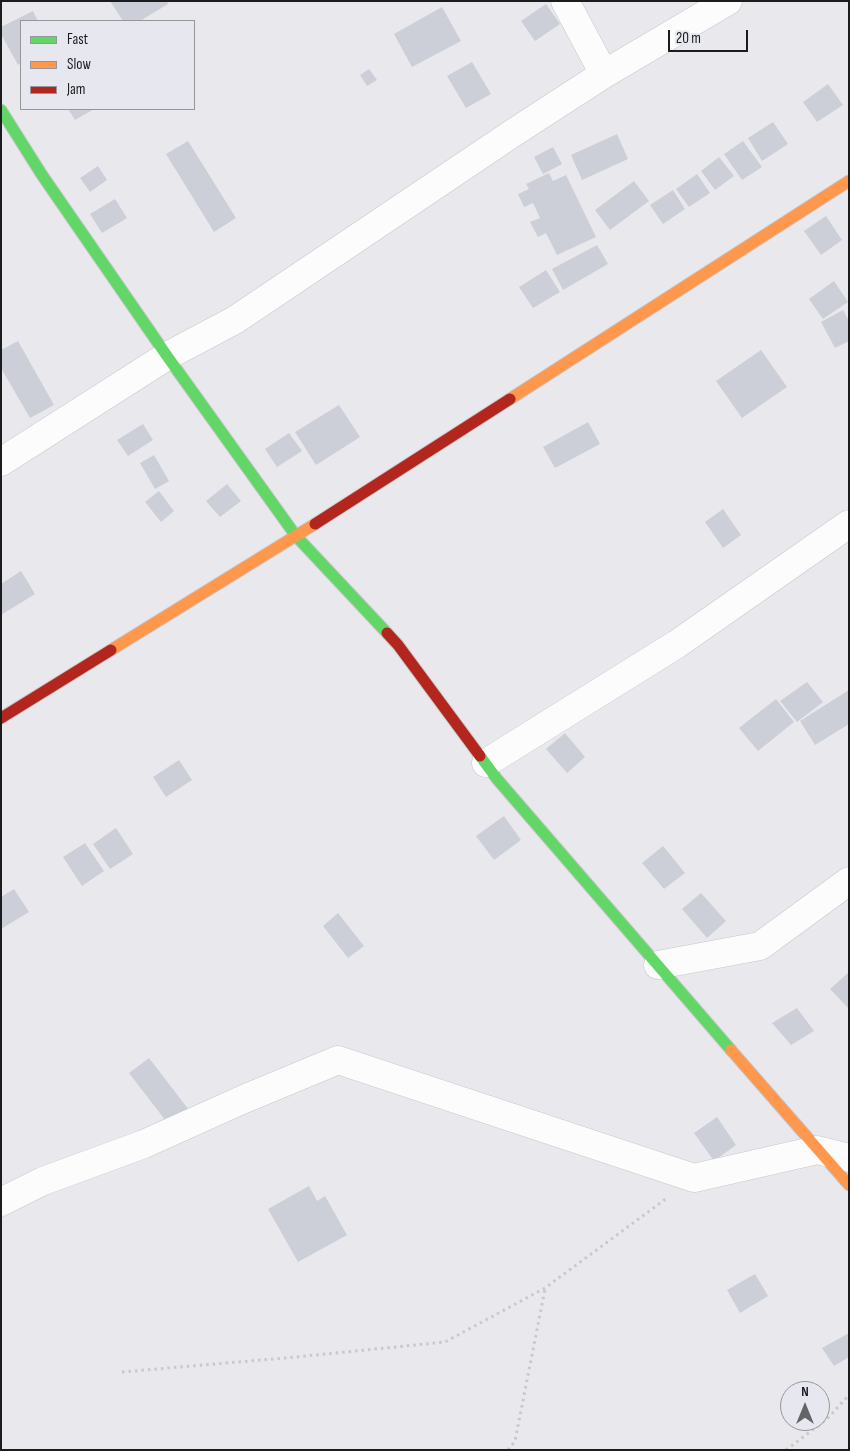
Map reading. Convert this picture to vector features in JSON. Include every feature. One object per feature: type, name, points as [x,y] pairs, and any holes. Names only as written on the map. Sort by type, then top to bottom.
[{"type":"street","points":[[565,1],[604,74]]},
{"type":"street","points":[[1,462],[167,356],[235,320],[512,133],[604,74],[728,1]]},
{"type":"street","points":[[1,110],[42,175],[167,356],[296,536],[398,645],[497,779],[849,1185]]},
{"type":"street","points":[[1,718],[296,536],[847,185]]},
{"type":"street","points":[[486,763],[677,644],[849,524]]},
{"type":"street","points":[[658,965],[760,946],[849,881]]},
{"type":"street","points":[[1,1202],[43,1181],[144,1144],[244,1099],[338,1060],[694,1178],[817,1150],[849,1158]]},
{"type":"path","points":[[122,1372],[445,1342],[545,1288],[694,1178]]},
{"type":"path","points":[[508,1450],[515,1441],[545,1288]]},
{"type":"path","points":[[786,1450],[827,1418],[849,1395]]},
{"type":"building","points":[[110,1],[167,1],[168,4],[142,20],[122,20]]},
{"type":"building","points":[[546,4],[560,24],[535,41],[521,21]]},
{"type":"building","points":[[442,7],[461,41],[412,67],[394,34]]},
{"type":"building","points":[[33,11],[38,20],[20,20],[20,64],[18,65],[1,34],[1,27]]},
{"type":"building","points":[[472,62],[491,94],[466,108],[447,76]]},
{"type":"building","points":[[369,69],[377,80],[367,86],[360,75]]},
{"type":"building","points":[[828,84],[843,105],[817,122],[803,102]]},
{"type":"building","points":[[69,110],[92,110],[75,120]]},
{"type":"building","points":[[773,122],[788,144],[762,161],[748,138]]},
{"type":"building","points":[[617,134],[628,159],[582,180],[571,155]]},
{"type":"building","points":[[188,141],[236,218],[214,232],[166,154]]},
{"type":"building","points":[[743,141],[762,167],[742,180],[724,154]]},
{"type":"building","points":[[553,147],[562,164],[543,174],[534,157]]},
{"type":"building","points":[[719,157],[734,176],[715,190],[701,171]]},
{"type":"building","points":[[98,166],[107,180],[90,192],[80,178]]},
{"type":"building","points":[[549,173],[553,181],[566,175],[596,237],[557,255],[546,233],[538,237],[530,222],[540,218],[533,203],[524,207],[518,194],[529,189],[526,184]]},
{"type":"building","points":[[697,174],[710,193],[689,207],[676,189]]},
{"type":"building","points":[[634,181],[649,201],[610,230],[595,210]]},
{"type":"building","points":[[673,190],[685,209],[663,224],[650,205]]},
{"type":"building","points":[[115,199],[127,218],[102,233],[90,214]]},
{"type":"building","points":[[826,216],[842,240],[821,255],[804,231]]},
{"type":"building","points":[[597,245],[608,264],[563,290],[552,269]]},
{"type":"building","points":[[546,270],[560,292],[533,308],[519,287]]},
{"type":"building","points":[[834,281],[848,302],[823,319],[809,299]]},
{"type":"building","points":[[843,310],[849,321],[849,341],[835,348],[821,322]]},
{"type":"building","points":[[18,341],[54,405],[30,418],[1,368],[1,350]]},
{"type":"building","points":[[761,350],[787,387],[742,418],[716,381]]},
{"type":"building","points":[[339,405],[360,437],[316,465],[295,432]]},
{"type":"building","points":[[588,422],[600,444],[555,468],[543,447]]},
{"type":"building","points":[[143,424],[153,440],[128,456],[117,440]]},
{"type":"building","points":[[289,433],[302,451],[277,467],[265,449]]},
{"type":"building","points":[[154,455],[169,481],[155,489],[140,463]]},
{"type":"building","points":[[227,484],[241,501],[220,517],[206,501]]},
{"type":"building","points":[[159,491],[174,511],[161,522],[145,502]]},
{"type":"building","points":[[723,509],[741,535],[723,548],[705,522]]},
{"type":"building","points":[[21,571],[35,594],[1,615],[1,584]]},
{"type":"building","points":[[807,682],[823,702],[797,722],[780,701]]},
{"type":"building","points":[[849,690],[849,724],[815,745],[800,721]]},
{"type":"building","points":[[776,699],[794,722],[758,751],[739,728]]},
{"type":"building","points":[[565,733],[585,757],[567,773],[546,749]]},
{"type":"building","points":[[179,760],[192,780],[166,797],[153,777]]},
{"type":"building","points":[[504,816],[521,840],[494,860],[476,836]]},
{"type":"building","points":[[116,828],[133,854],[110,869],[93,844]]},
{"type":"building","points":[[85,843],[104,871],[82,886],[63,857]]},
{"type":"building","points":[[663,846],[685,873],[664,889],[642,863]]},
{"type":"building","points":[[14,889],[29,912],[1,929],[1,897]]},
{"type":"building","points":[[701,893],[726,921],[707,938],[682,909]]},
{"type":"building","points":[[338,913],[364,946],[348,958],[323,926]]},
{"type":"building","points":[[849,972],[849,1009],[830,989]]},
{"type":"building","points":[[797,1008],[814,1031],[791,1045],[772,1023]]},
{"type":"building","points":[[149,1058],[189,1110],[169,1125],[129,1073]]},
{"type":"building","points":[[717,1117],[736,1145],[714,1161],[694,1133]]},
{"type":"building","points":[[309,1186],[317,1201],[325,1196],[347,1235],[298,1262],[268,1209]]},
{"type":"building","points":[[755,1274],[768,1296],[740,1313],[727,1290]]},
{"type":"building","points":[[849,1333],[849,1357],[834,1366],[822,1348]]},
{"type":"traffic: fast","points":[[1,110],[42,175],[167,356],[296,536],[387,633]]},
{"type":"traffic: fast","points":[[480,756],[497,779],[731,1050]]},
{"type":"traffic: slow","points":[[510,399],[849,181]]},
{"type":"traffic: slow","points":[[111,650],[315,524]]},
{"type":"traffic: slow","points":[[731,1050],[849,1185]]},
{"type":"traffic: jam","points":[[315,524],[510,399]]},
{"type":"traffic: jam","points":[[387,633],[398,645],[480,756]]},
{"type":"traffic: jam","points":[[1,718],[111,650]]}]
